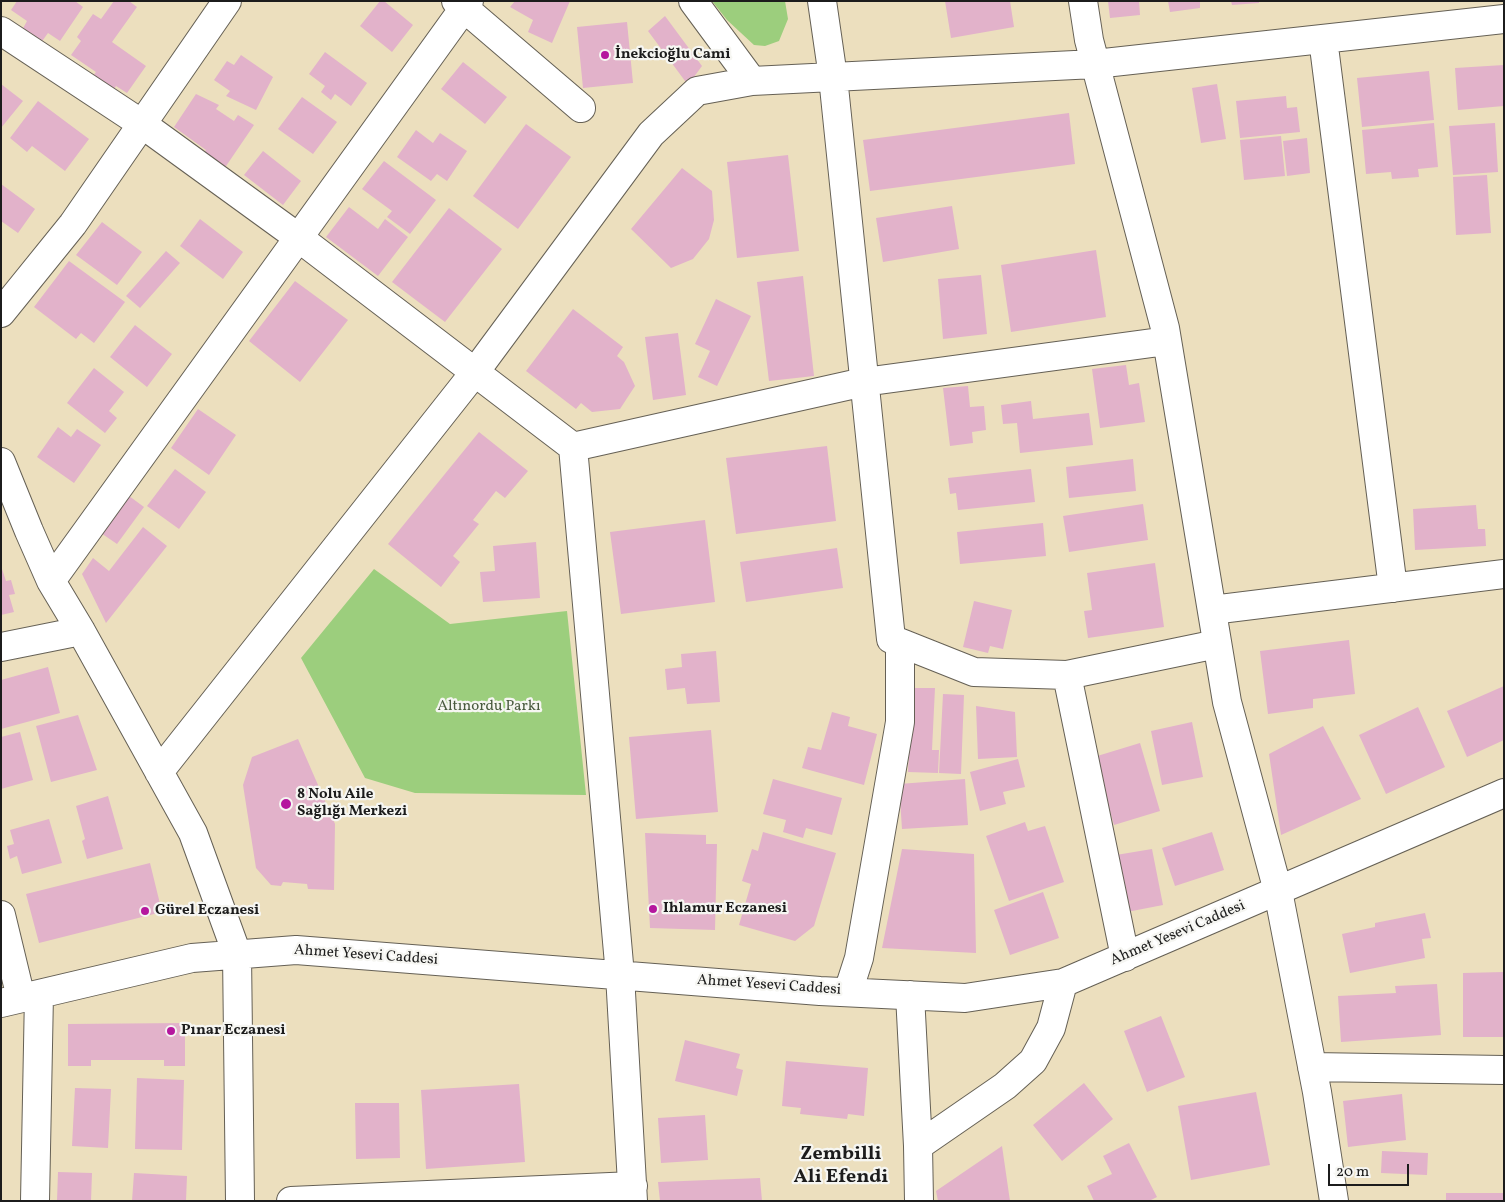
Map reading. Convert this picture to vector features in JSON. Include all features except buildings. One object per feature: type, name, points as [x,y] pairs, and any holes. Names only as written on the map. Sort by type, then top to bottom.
[{"type":"street","points":[[1,313],[73,224],[227,1]]},
{"type":"street","points":[[693,1],[752,81]]},
{"type":"street","points":[[822,1],[832,77],[891,639],[974,672],[1067,675],[1217,644]]},
{"type":"street","points":[[1083,1],[1095,64],[1165,328],[1227,702],[1278,891],[1312,1067],[1334,1201]]},
{"type":"street","points":[[51,581],[299,238],[463,3],[581,108]]},
{"type":"street","points":[[159,772],[475,372],[651,134],[697,90],[752,81],[1095,64],[1504,19]]},
{"type":"street","points":[[1,31],[142,124],[299,238],[573,447],[620,975],[633,1194],[291,1201]]},
{"type":"street","points":[[1324,39],[1393,588]]},
{"type":"street","points":[[573,447],[864,382],[1167,341]]},
{"type":"street","points":[[1,462],[51,581],[81,631],[193,833],[237,954],[240,1201]]},
{"type":"street","points":[[1212,610],[1504,574]]},
{"type":"street","points":[[1,647],[81,631]]},
{"type":"street","points":[[848,992],[860,958],[900,722],[900,643]]},
{"type":"street","points":[[1067,675],[1125,957]]},
{"type":"street","name":"Ahmet Yesevi Caddesi","points":[[20,998],[192,958],[296,950],[848,992],[965,998],[1063,983],[1504,793]]},
{"type":"street","points":[[1,915],[20,998],[35,1201]]},
{"type":"street","points":[[918,1146],[1005,1086],[1033,1061],[1051,1028],[1063,983]]},
{"type":"street","points":[[910,995],[919,1201]]},
{"type":"street","points":[[1312,1067],[1504,1070]]},
{"type":"green space","points":[[712,1],[785,1],[788,19],[779,41],[765,46],[754,45],[727,20]]},
{"type":"green space","name":"Altınordu Parkı","points":[[374,569],[450,624],[567,611],[586,795],[415,793],[365,778],[301,658]]},
{"type":"place","name":"İnekcioğlu Cami","points":[[605,55]]},
{"type":"place","name":"8 Nolu Aile Sağlığı Merkezi","points":[[286,804]]},
{"type":"place","name":"Ihlamur Eczanesi","points":[[653,909]]},
{"type":"place","name":"Gürel Eczanesi","points":[[145,911]]},
{"type":"place","name":"Pınar Eczanesi","points":[[171,1031]]},
{"type":"district","name":"Zembilli Ali Efendi","points":[[841,1166]]}]
